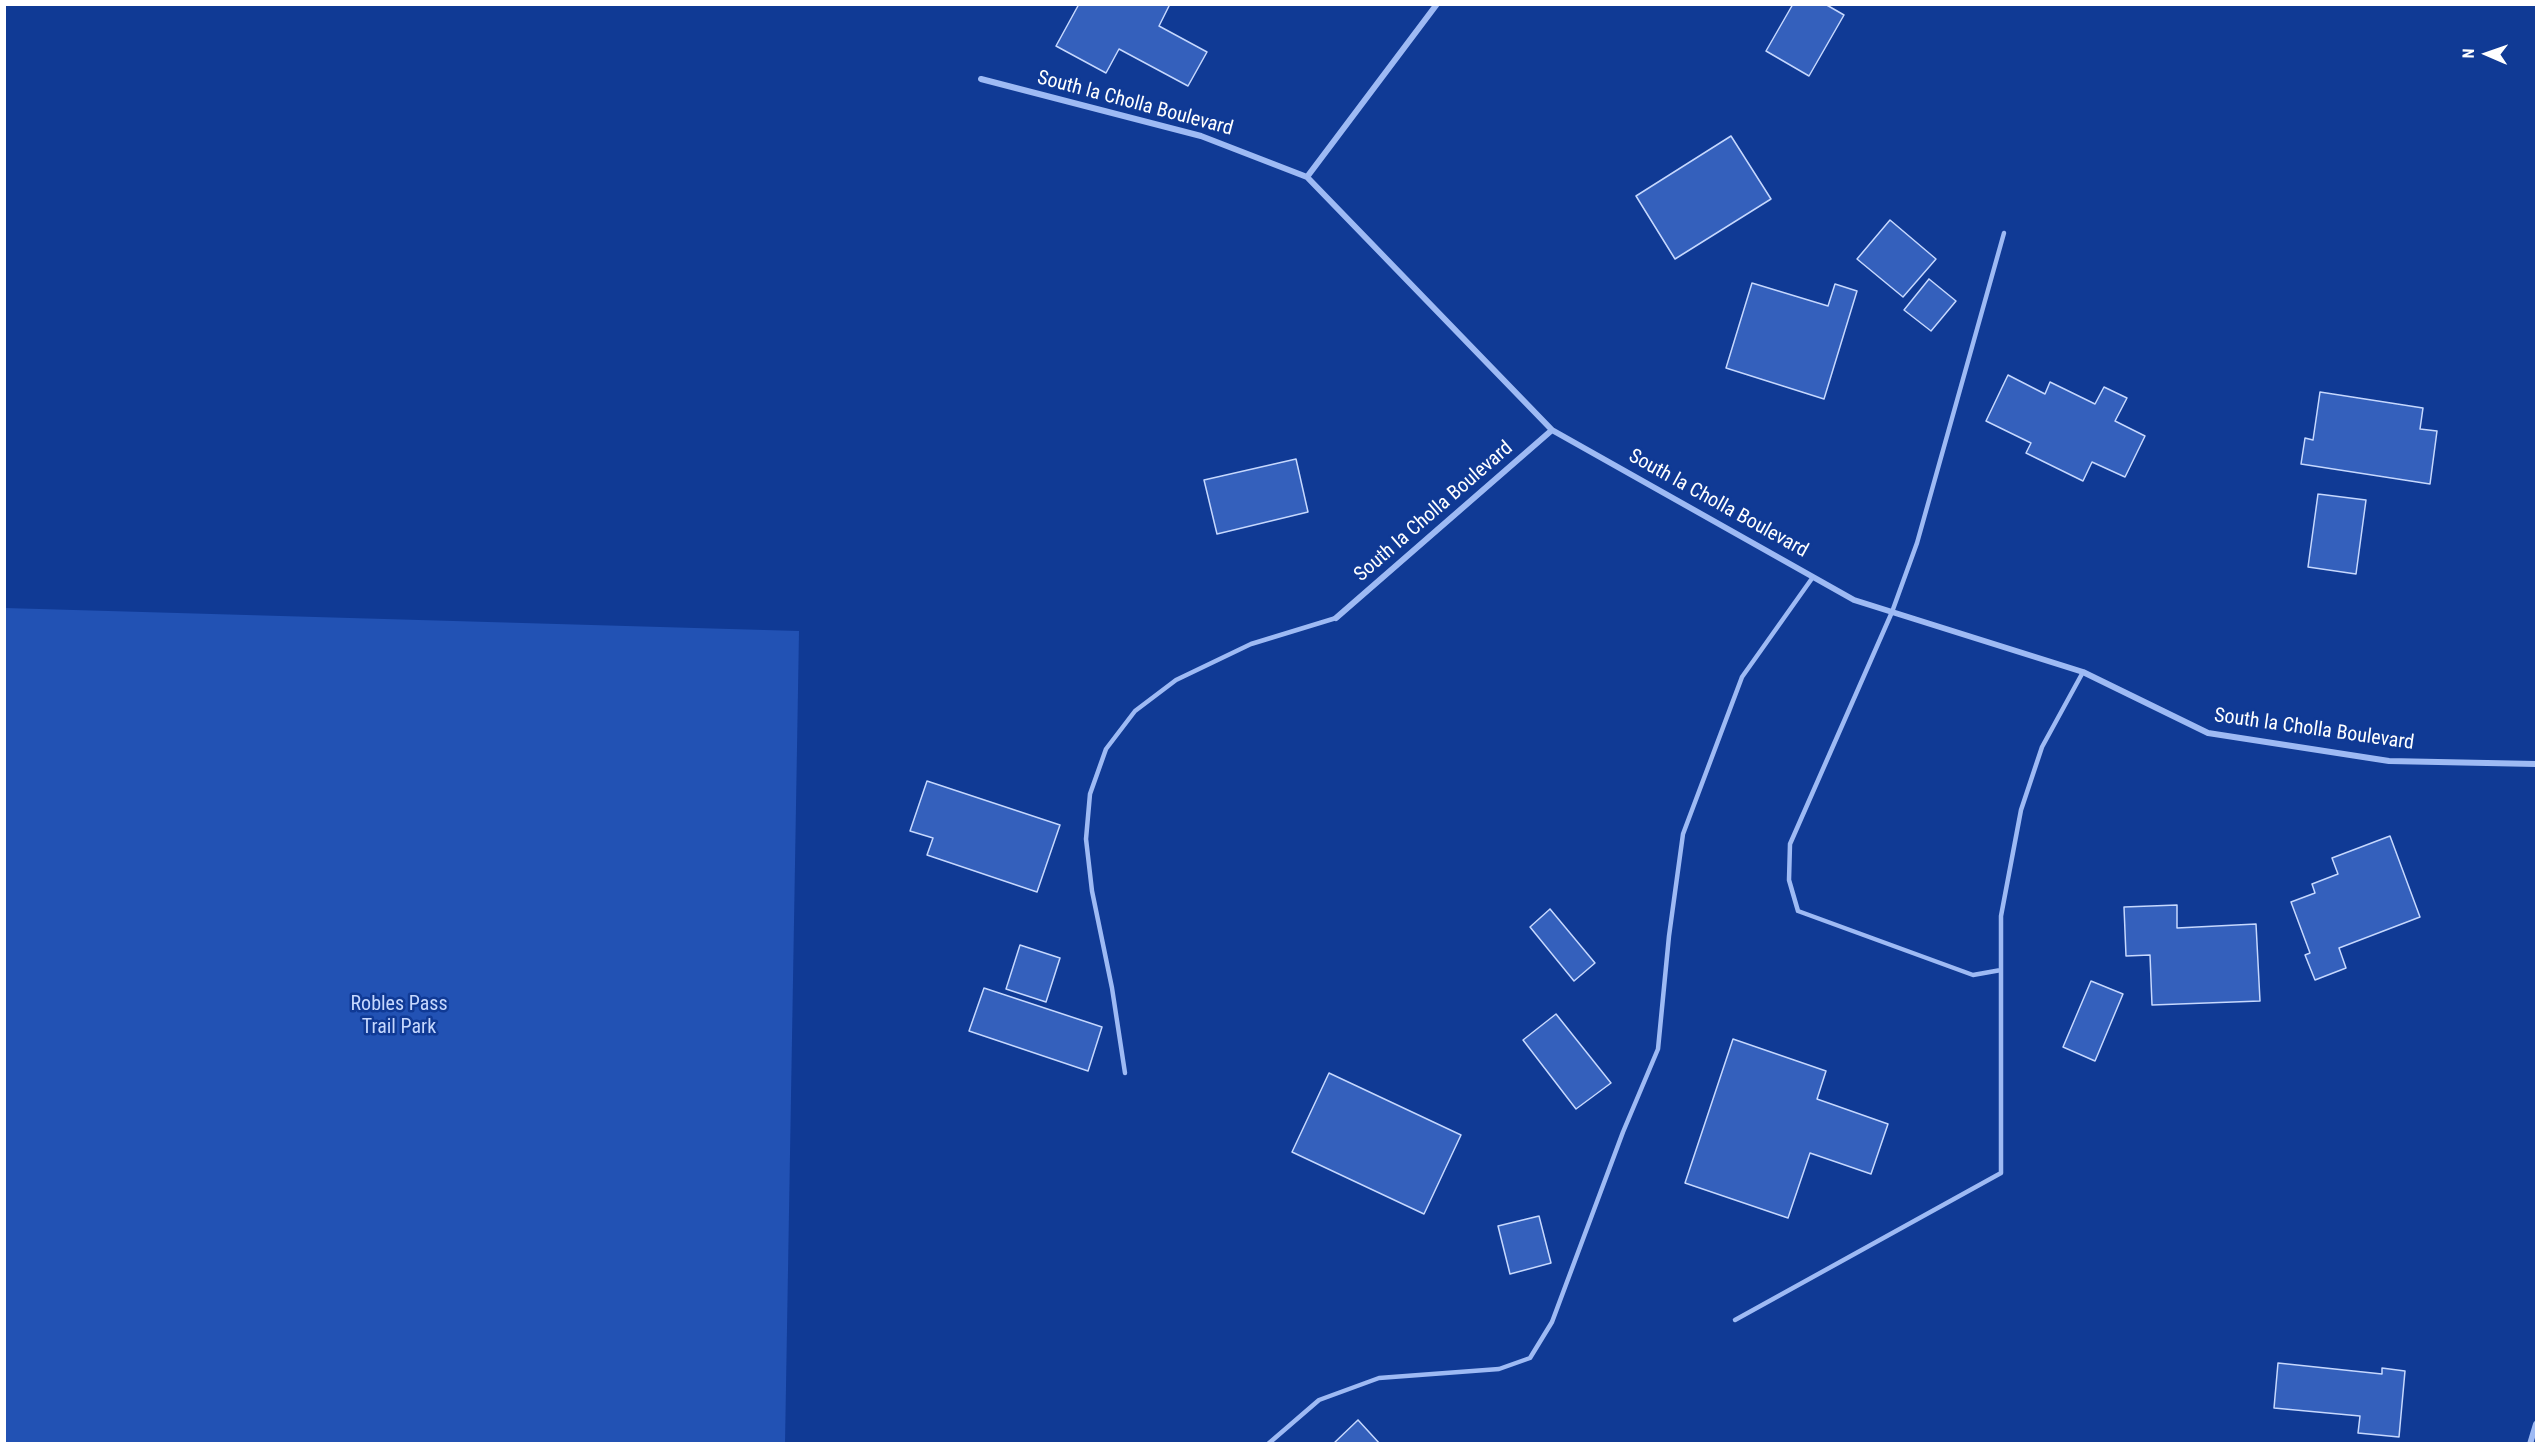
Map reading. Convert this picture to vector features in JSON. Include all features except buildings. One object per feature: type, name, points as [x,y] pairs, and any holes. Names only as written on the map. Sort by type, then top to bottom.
[{"type":"street","points":[[1307,177],[1437,4]]},
{"type":"street","name":"South la Cholla Boulevard","points":[[981,79],[1201,136],[1307,177],[1552,430],[1854,600],[2083,672],[2208,733],[2389,761],[2536,764]]},
{"type":"street","name":"South Ia Cholla Boulevard","points":[[1336,618],[1552,430]]},
{"type":"street","points":[[2530,1443],[2536,1424]]},
{"type":"lane","points":[[2001,970],[1973,975],[1798,911],[1789,880],[1790,844],[1892,612],[1917,543],[2004,233]]},
{"type":"lane","points":[[1268,1443],[1319,1400],[1379,1378],[1499,1369],[1530,1358],[1552,1322],[1623,1132],[1658,1049],[1669,936],[1683,834],[1742,678],[1813,577]]},
{"type":"lane","points":[[1125,1072],[1112,988],[1092,891],[1086,839],[1090,794],[1106,749],[1135,711],[1176,681],[1251,644],[1336,618]]},
{"type":"lane","points":[[1735,1320],[2001,1173],[2001,916],[2021,810],[2042,747],[2083,672]]},
{"type":"green space","name":"Robles Pass Trail Park","points":[[5,608],[799,631],[785,1443],[5,1443]]}]
